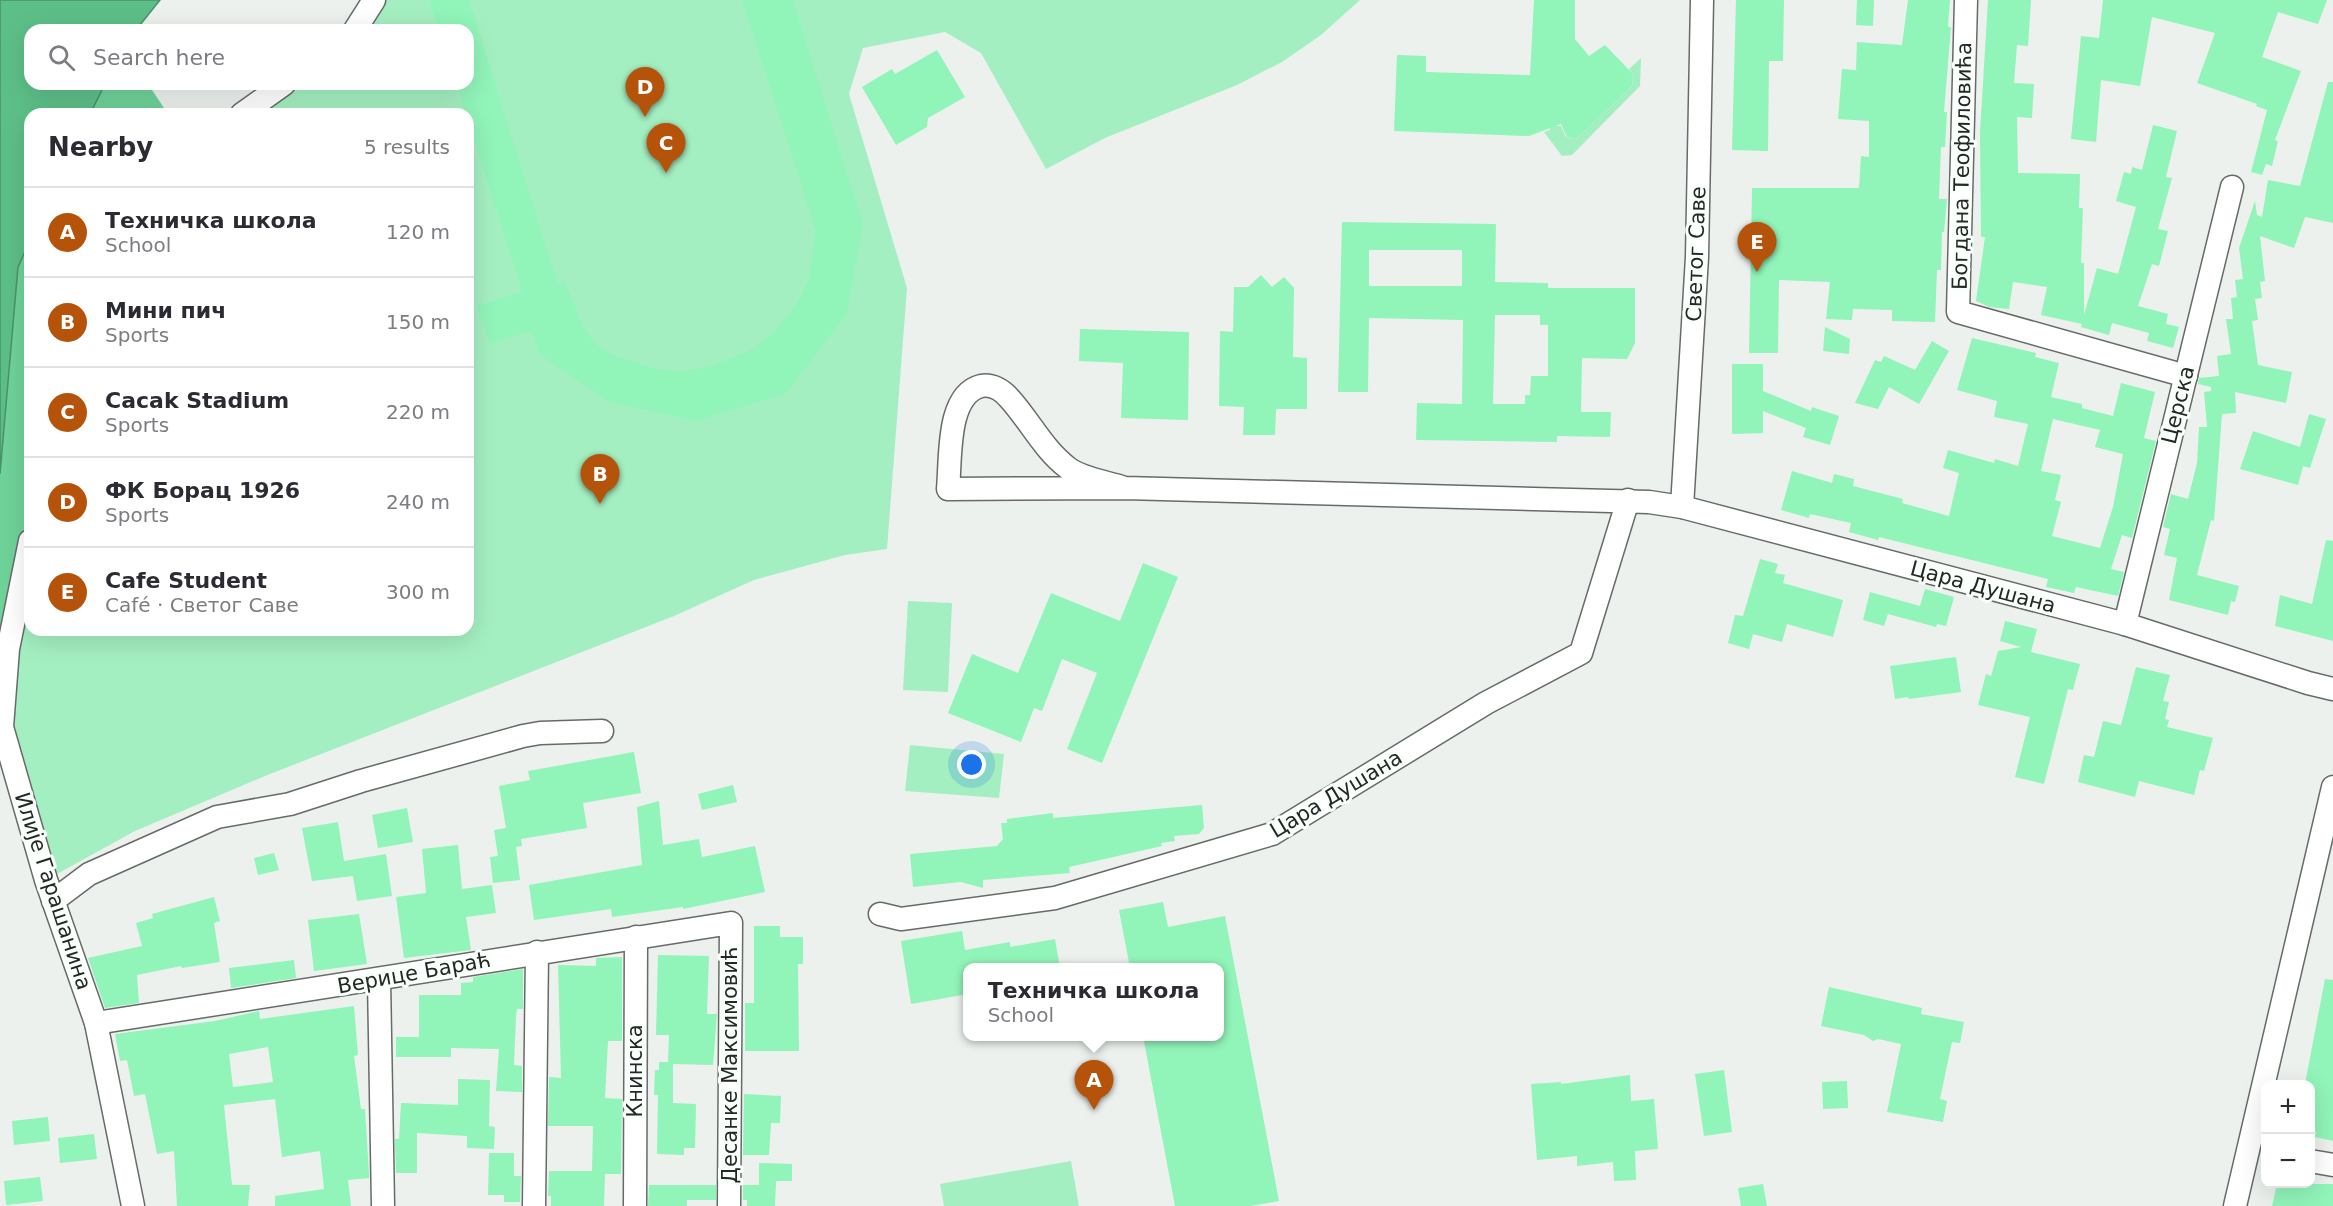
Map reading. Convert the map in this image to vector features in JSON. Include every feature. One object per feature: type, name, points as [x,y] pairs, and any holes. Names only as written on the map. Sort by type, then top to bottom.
[{"type":"street","points":[[359,24],[374,0]]},
{"type":"street","name":"Светог Саве","points":[[1683,507],[1698,257],[1702,0]]},
{"type":"street","name":"Богдана Теофиловића","points":[[1966,0],[1958,312],[2186,376]]},
{"type":"street","points":[[250,108],[276,90]]},
{"type":"street","name":"Церска","points":[[2126,624],[2232,187]]},
{"type":"street","name":"Цара Душана","points":[[1125,488],[1070,470],[1043,445],[1009,398],[998,388],[985,385],[973,388],[964,396],[956,409],[948,489],[1125,488],[1628,500],[1683,507],[2126,624],[2333,689]]},
{"type":"street","name":"Цара Душана","points":[[880,914],[900,919],[1055,898],[1272,834],[1486,703],[1581,653],[1628,500]]},
{"type":"street","name":"Илије Гарашанина","points":[[24,570],[8,649],[2,727],[53,901],[96,1023],[133,1206]]},
{"type":"street","points":[[53,901],[89,874],[217,817],[290,804],[361,781],[523,736],[540,733],[602,731]]},
{"type":"street","points":[[2235,1206],[2257,1151],[2333,787]]},
{"type":"street","name":"Верице Бараћ","points":[[96,1023],[731,923]]},
{"type":"street","name":"Десанке Максимовић","points":[[729,1206],[731,923]]},
{"type":"street","name":"Книнска","points":[[634,1206],[636,937]]},
{"type":"street","points":[[534,1206],[537,952]]},
{"type":"street","points":[[379,979],[382,1206]]},
{"type":"street","points":[[2315,1162],[2333,1165]]},
{"type":"shaded area","points":[[0,0],[160,0],[141,24],[24,24],[24,90],[102,90],[93,108],[24,108],[24,254],[18,267],[0,474]]},
{"type":"shaded area","points":[[372,0],[1360,0],[1321,35],[1282,62],[1237,85],[1105,138],[1046,169],[981,53],[945,32],[863,48],[849,94],[907,288],[887,549],[845,555],[754,580],[674,616],[265,776],[135,831],[46,880],[2,727],[24,581],[24,636],[474,636],[474,108],[250,108],[276,90],[474,90],[474,24],[358,24]]},
{"type":"shaded area","points":[[1641,58],[1640,86],[1572,155],[1562,156],[1544,132],[1550,130],[1550,126],[1561,126],[1566,137],[1576,139],[1632,86],[1633,74],[1629,69]]},
{"type":"shaded area","points":[[102,90],[152,90],[164,108],[93,108]]},
{"type":"shaded area","points":[[24,254],[24,585],[0,760],[0,474],[18,267]]},
{"type":"shaded area","points":[[908,601],[952,603],[948,692],[903,690]]},
{"type":"shaded area","points":[[910,745],[1004,754],[999,798],[905,791]]},
{"type":"shaded area","points":[[1071,1161],[1079,1206],[944,1206],[940,1184]]},
{"type":"building","points":[[429,0],[469,0],[558,284],[565,282],[583,327],[597,345],[613,355],[659,370],[684,371],[708,367],[753,349],[776,330],[795,306],[808,282],[816,231],[742,0],[793,0],[863,224],[847,314],[785,394],[695,421],[610,402],[539,354],[531,331],[490,344],[477,306],[522,291],[474,140],[474,108],[464,108],[458,90],[474,90],[474,24],[437,24]]},
{"type":"building","points":[[1534,0],[1575,0],[1575,39],[1589,56],[1605,45],[1633,74],[1632,86],[1576,139],[1567,137],[1561,124],[1529,136],[1394,131],[1397,55],[1426,56],[1426,72],[1530,75]]},
{"type":"building","points":[[1736,0],[1784,0],[1783,61],[1769,61],[1768,151],[1732,150]]},
{"type":"building","points":[[1857,0],[1874,0],[1873,26],[1856,25]]},
{"type":"building","points":[[1908,0],[1950,0],[1948,27],[1951,27],[1944,112],[1947,112],[1945,147],[1941,147],[1939,199],[1947,199],[1944,232],[1942,232],[1941,270],[1937,270],[1935,322],[1892,321],[1892,310],[1853,309],[1852,320],[1826,319],[1830,282],[1779,280],[1778,353],[1749,353],[1752,188],[1859,188],[1861,156],[1869,157],[1869,121],[1838,119],[1842,69],[1856,70],[1857,42],[1902,45]]},
{"type":"building","points":[[1988,0],[2031,0],[2028,46],[2017,45],[2014,83],[2034,84],[2032,118],[2017,117],[2018,173],[2080,174],[2079,208],[2083,208],[2081,263],[2084,263],[2084,315],[2097,268],[2118,274],[2136,207],[2116,201],[2124,172],[2131,174],[2132,167],[2142,170],[2153,125],[2177,131],[2166,177],[2172,178],[2158,229],[2168,231],[2159,266],[2152,264],[2138,306],[2168,314],[2166,324],[2179,327],[2173,348],[2147,341],[2149,333],[2112,323],[2109,335],[2081,327],[2082,324],[2041,315],[2047,287],[2013,282],[2009,309],[1989,307],[1976,301],[1985,237],[1981,237],[1980,132]]},
{"type":"building","points":[[2103,0],[2327,0],[2318,24],[2278,12],[2262,57],[2301,71],[2275,140],[2278,141],[2272,166],[2266,164],[2262,175],[2251,172],[2267,110],[2256,106],[2257,104],[2197,83],[2215,33],[2152,17],[2140,86],[2101,80],[2096,142],[2071,139],[2081,36],[2099,38]]},
{"type":"building","points":[[937,50],[965,97],[928,118],[927,127],[896,145],[862,87],[892,69],[895,74]]},
{"type":"building","points":[[2328,82],[2333,82],[2333,223],[2305,217],[2294,248],[2260,236],[2265,281],[2260,282],[2262,298],[2255,299],[2258,320],[2252,321],[2258,365],[2292,372],[2286,403],[2235,392],[2236,413],[2222,414],[2214,521],[2211,520],[2197,575],[2239,586],[2235,602],[2231,601],[2228,615],[2169,600],[2177,558],[2164,555],[2170,529],[2163,527],[2171,494],[2188,499],[2197,463],[2199,427],[2207,427],[2204,392],[2211,391],[2211,387],[2198,384],[2199,378],[2219,376],[2217,356],[2231,354],[2226,319],[2233,319],[2231,298],[2237,297],[2235,280],[2243,279],[2239,248],[2255,201],[2257,215],[2262,217],[2268,180],[2300,186]]},
{"type":"building","points":[[1342,222],[1496,224],[1495,282],[1548,283],[1548,288],[1635,288],[1635,343],[1627,359],[1582,358],[1581,412],[1611,412],[1610,437],[1557,436],[1557,442],[1416,440],[1417,403],[1462,404],[1463,320],[1369,318],[1368,392],[1338,392]],"holes":[[[1369,250],[1462,250],[1462,286],[1369,286]],[[1495,315],[1540,315],[1540,325],[1548,325],[1548,376],[1531,376],[1530,395],[1525,395],[1525,404],[1493,404]]]},
{"type":"building","points":[[1261,275],[1272,287],[1284,277],[1294,288],[1293,357],[1307,358],[1307,409],[1276,409],[1275,435],[1243,435],[1244,407],[1219,406],[1220,331],[1233,332],[1234,287],[1248,287]]},
{"type":"building","points":[[1825,327],[1850,339],[1849,354],[1823,351]]},
{"type":"building","points":[[1080,329],[1189,332],[1188,420],[1121,418],[1123,363],[1079,361]]},
{"type":"building","points":[[1972,338],[2036,353],[2035,357],[2059,363],[2051,397],[2082,404],[2082,408],[2113,416],[2121,383],[2155,392],[2144,438],[2156,441],[2132,538],[2122,535],[2111,569],[2124,572],[2118,596],[2076,587],[2074,593],[2046,587],[2048,579],[1879,537],[1878,540],[1849,532],[1851,523],[1810,514],[1809,518],[1781,510],[1792,471],[1832,483],[1834,474],[1854,479],[1853,486],[1903,499],[1902,503],[1949,516],[1959,473],[1943,468],[1948,450],[1994,463],[1995,459],[2018,466],[2028,424],[1994,417],[1997,401],[1957,390]],"holes":[[[2053,419],[2100,430],[2095,447],[2123,454],[2113,507],[2100,548],[2052,536],[2061,502],[2055,500],[2061,475],[2041,471]]]},
{"type":"building","points":[[1932,341],[1949,351],[1919,404],[1889,387],[1878,409],[1855,403],[1875,360],[1881,362],[1884,356],[1915,370]]},
{"type":"building","points":[[1732,364],[1763,364],[1763,391],[1811,411],[1812,407],[1839,416],[1830,445],[1803,437],[1806,428],[1763,411],[1763,433],[1732,434]]},
{"type":"building","points":[[2309,414],[2326,419],[2310,468],[2303,466],[2298,485],[2240,469],[2253,431],[2300,447]]},
{"type":"building","points":[[2326,540],[2333,541],[2333,641],[2275,626],[2280,595],[2312,604]]},
{"type":"building","points":[[1760,559],[1778,564],[1775,573],[1785,575],[1783,583],[1843,600],[1833,637],[1787,624],[1782,642],[1753,634],[1749,649],[1728,643],[1735,615],[1743,616]]},
{"type":"building","points":[[1143,563],[1178,577],[1102,763],[1067,749],[1097,673],[1062,659],[1042,711],[1034,708],[1021,742],[948,713],[972,654],[1018,673],[1051,593],[1120,621]]},
{"type":"building","points":[[1925,589],[1954,597],[1946,626],[1937,624],[1936,627],[1888,614],[1884,626],[1863,620],[1870,592],[1920,606]]},
{"type":"building","points":[[2005,621],[2037,629],[2031,652],[2080,664],[2073,690],[2068,689],[2044,784],[2015,777],[2030,717],[1978,705],[1986,674],[1991,676],[1998,651],[2021,647],[2000,641]]},
{"type":"building","points":[[1956,657],[1961,692],[1895,699],[1890,666]]},
{"type":"building","points":[[2136,667],[2170,675],[2163,701],[2169,702],[2165,719],[2169,720],[2167,727],[2213,738],[2204,771],[2200,770],[2194,795],[2139,781],[2135,797],[2078,782],[2084,755],[2094,757],[2103,721],[2121,725]]},
{"type":"building","points":[[634,752],[641,793],[583,803],[587,828],[521,839],[522,846],[516,847],[520,880],[493,883],[490,857],[498,856],[494,830],[506,828],[499,786],[530,780],[528,771]]},
{"type":"building","points":[[733,785],[737,802],[702,810],[698,794]]},
{"type":"building","points":[[659,801],[663,845],[699,839],[702,857],[755,846],[765,892],[683,909],[683,907],[612,917],[611,909],[534,920],[529,885],[642,865],[637,807]]},
{"type":"building","points":[[1202,805],[1204,828],[1199,834],[1174,836],[1175,841],[1161,843],[1162,846],[1069,867],[1070,873],[983,880],[983,888],[961,882],[913,887],[910,854],[997,846],[1003,839],[1001,823],[1007,823],[1007,819],[1053,813],[1053,818]]},
{"type":"building","points":[[407,808],[413,842],[378,848],[372,815]]},
{"type":"building","points":[[338,822],[344,861],[386,854],[392,896],[357,901],[353,876],[312,881],[302,828]]},
{"type":"building","points":[[458,845],[462,889],[492,885],[496,913],[466,917],[471,950],[404,958],[396,897],[426,893],[422,849]]},
{"type":"building","points":[[274,853],[279,870],[258,875],[254,858]]},
{"type":"building","points":[[214,897],[220,921],[214,923],[220,962],[182,968],[181,966],[137,975],[139,1003],[105,1008],[88,958],[142,946],[136,923],[153,918],[152,914]]},
{"type":"building","points":[[1163,902],[1168,927],[1225,916],[1279,1201],[1250,1206],[1175,1206],[1144,1041],[1224,1041],[1224,963],[1129,963],[1119,910]]},
{"type":"building","points":[[359,914],[367,964],[314,971],[308,920]]},
{"type":"building","points":[[754,926],[780,926],[780,937],[803,937],[803,964],[798,964],[799,1051],[745,1051],[745,1003],[754,1003]]},
{"type":"building","points":[[962,931],[965,950],[1010,942],[1010,947],[1055,939],[1059,963],[963,963],[963,995],[911,1004],[901,941]]},
{"type":"building","points":[[658,955],[709,956],[707,1014],[717,1014],[713,1065],[673,1064],[673,1103],[696,1104],[695,1148],[684,1148],[684,1155],[657,1154],[658,1095],[654,1095],[655,1070],[659,1070],[659,1062],[668,1062],[669,1035],[656,1035]]},
{"type":"building","points":[[622,957],[622,1041],[608,1041],[605,1098],[622,1099],[621,1174],[605,1174],[604,1206],[551,1206],[551,1196],[548,1196],[549,1171],[592,1171],[593,1126],[548,1126],[549,1077],[561,1078],[558,965],[596,966],[596,958]]},
{"type":"building","points":[[294,960],[296,978],[231,988],[229,968]]},
{"type":"building","points":[[523,969],[523,1009],[517,1009],[514,1065],[522,1066],[522,1092],[496,1091],[499,1049],[451,1048],[451,1057],[396,1057],[396,1037],[419,1037],[419,995],[461,995],[461,983],[473,982],[473,977]]},
{"type":"building","points":[[2325,979],[2333,980],[2333,1141],[2315,1137],[2315,1080],[2306,1080]]},
{"type":"building","points":[[1829,987],[1922,1008],[1921,1014],[1964,1022],[1960,1043],[1952,1042],[1940,1099],[1947,1101],[1943,1122],[1887,1112],[1901,1044],[1878,1039],[1873,1041],[1864,1035],[1821,1026]]},
{"type":"building","points":[[354,1006],[358,1055],[354,1056],[361,1109],[365,1109],[369,1178],[348,1180],[351,1206],[275,1206],[275,1196],[324,1189],[320,1151],[282,1157],[275,1099],[224,1105],[232,1185],[250,1185],[248,1206],[177,1206],[174,1151],[157,1154],[145,1094],[134,1096],[127,1060],[120,1061],[115,1034],[215,1021],[259,1011],[260,1019]],"holes":[[[268,1047],[273,1082],[233,1087],[229,1054]]]},
{"type":"building","points":[[1724,1070],[1732,1132],[1704,1136],[1695,1074]]},
{"type":"building","points":[[1630,1075],[1631,1101],[1654,1099],[1658,1149],[1635,1151],[1636,1180],[1614,1181],[1613,1162],[1577,1166],[1577,1156],[1537,1160],[1531,1084],[1561,1082],[1561,1084]]},
{"type":"building","points":[[458,1079],[490,1080],[489,1126],[495,1127],[494,1149],[467,1148],[467,1136],[417,1133],[417,1173],[396,1173],[395,1139],[399,1139],[401,1103],[458,1105]]},
{"type":"building","points":[[1847,1081],[1848,1108],[1823,1109],[1822,1082]]},
{"type":"building","points":[[744,1094],[781,1096],[780,1123],[771,1123],[769,1155],[743,1155]]},
{"type":"building","points":[[48,1117],[50,1141],[14,1145],[12,1121]]},
{"type":"building","points":[[94,1134],[97,1159],[60,1163],[58,1138]]},
{"type":"building","points":[[489,1153],[514,1153],[514,1176],[521,1176],[520,1202],[504,1202],[504,1195],[488,1195]]},
{"type":"building","points":[[759,1163],[792,1164],[792,1181],[776,1181],[775,1206],[747,1206],[747,1200],[743,1200],[743,1185],[759,1185]]},
{"type":"building","points":[[40,1177],[43,1201],[6,1205],[4,1181]]},
{"type":"building","points":[[1763,1184],[1767,1206],[1741,1206],[1738,1188]]},
{"type":"building","points":[[2315,1184],[2333,1184],[2333,1206],[2272,1206],[2276,1188],[2315,1188]]},
{"type":"building","points":[[649,1185],[716,1185],[716,1200],[687,1200],[687,1206],[648,1206]]},
{"type":"place","name":"ФК Борац 1926","points":[[645,117]]},
{"type":"place","name":"Cacak Stadium","points":[[666,173]]},
{"type":"place","name":"Cafe Student","points":[[1757,272]]},
{"type":"place","name":"Мини пич","points":[[600,504]]},
{"type":"place","name":"Техничка школа","points":[[1094,1110]]}]
